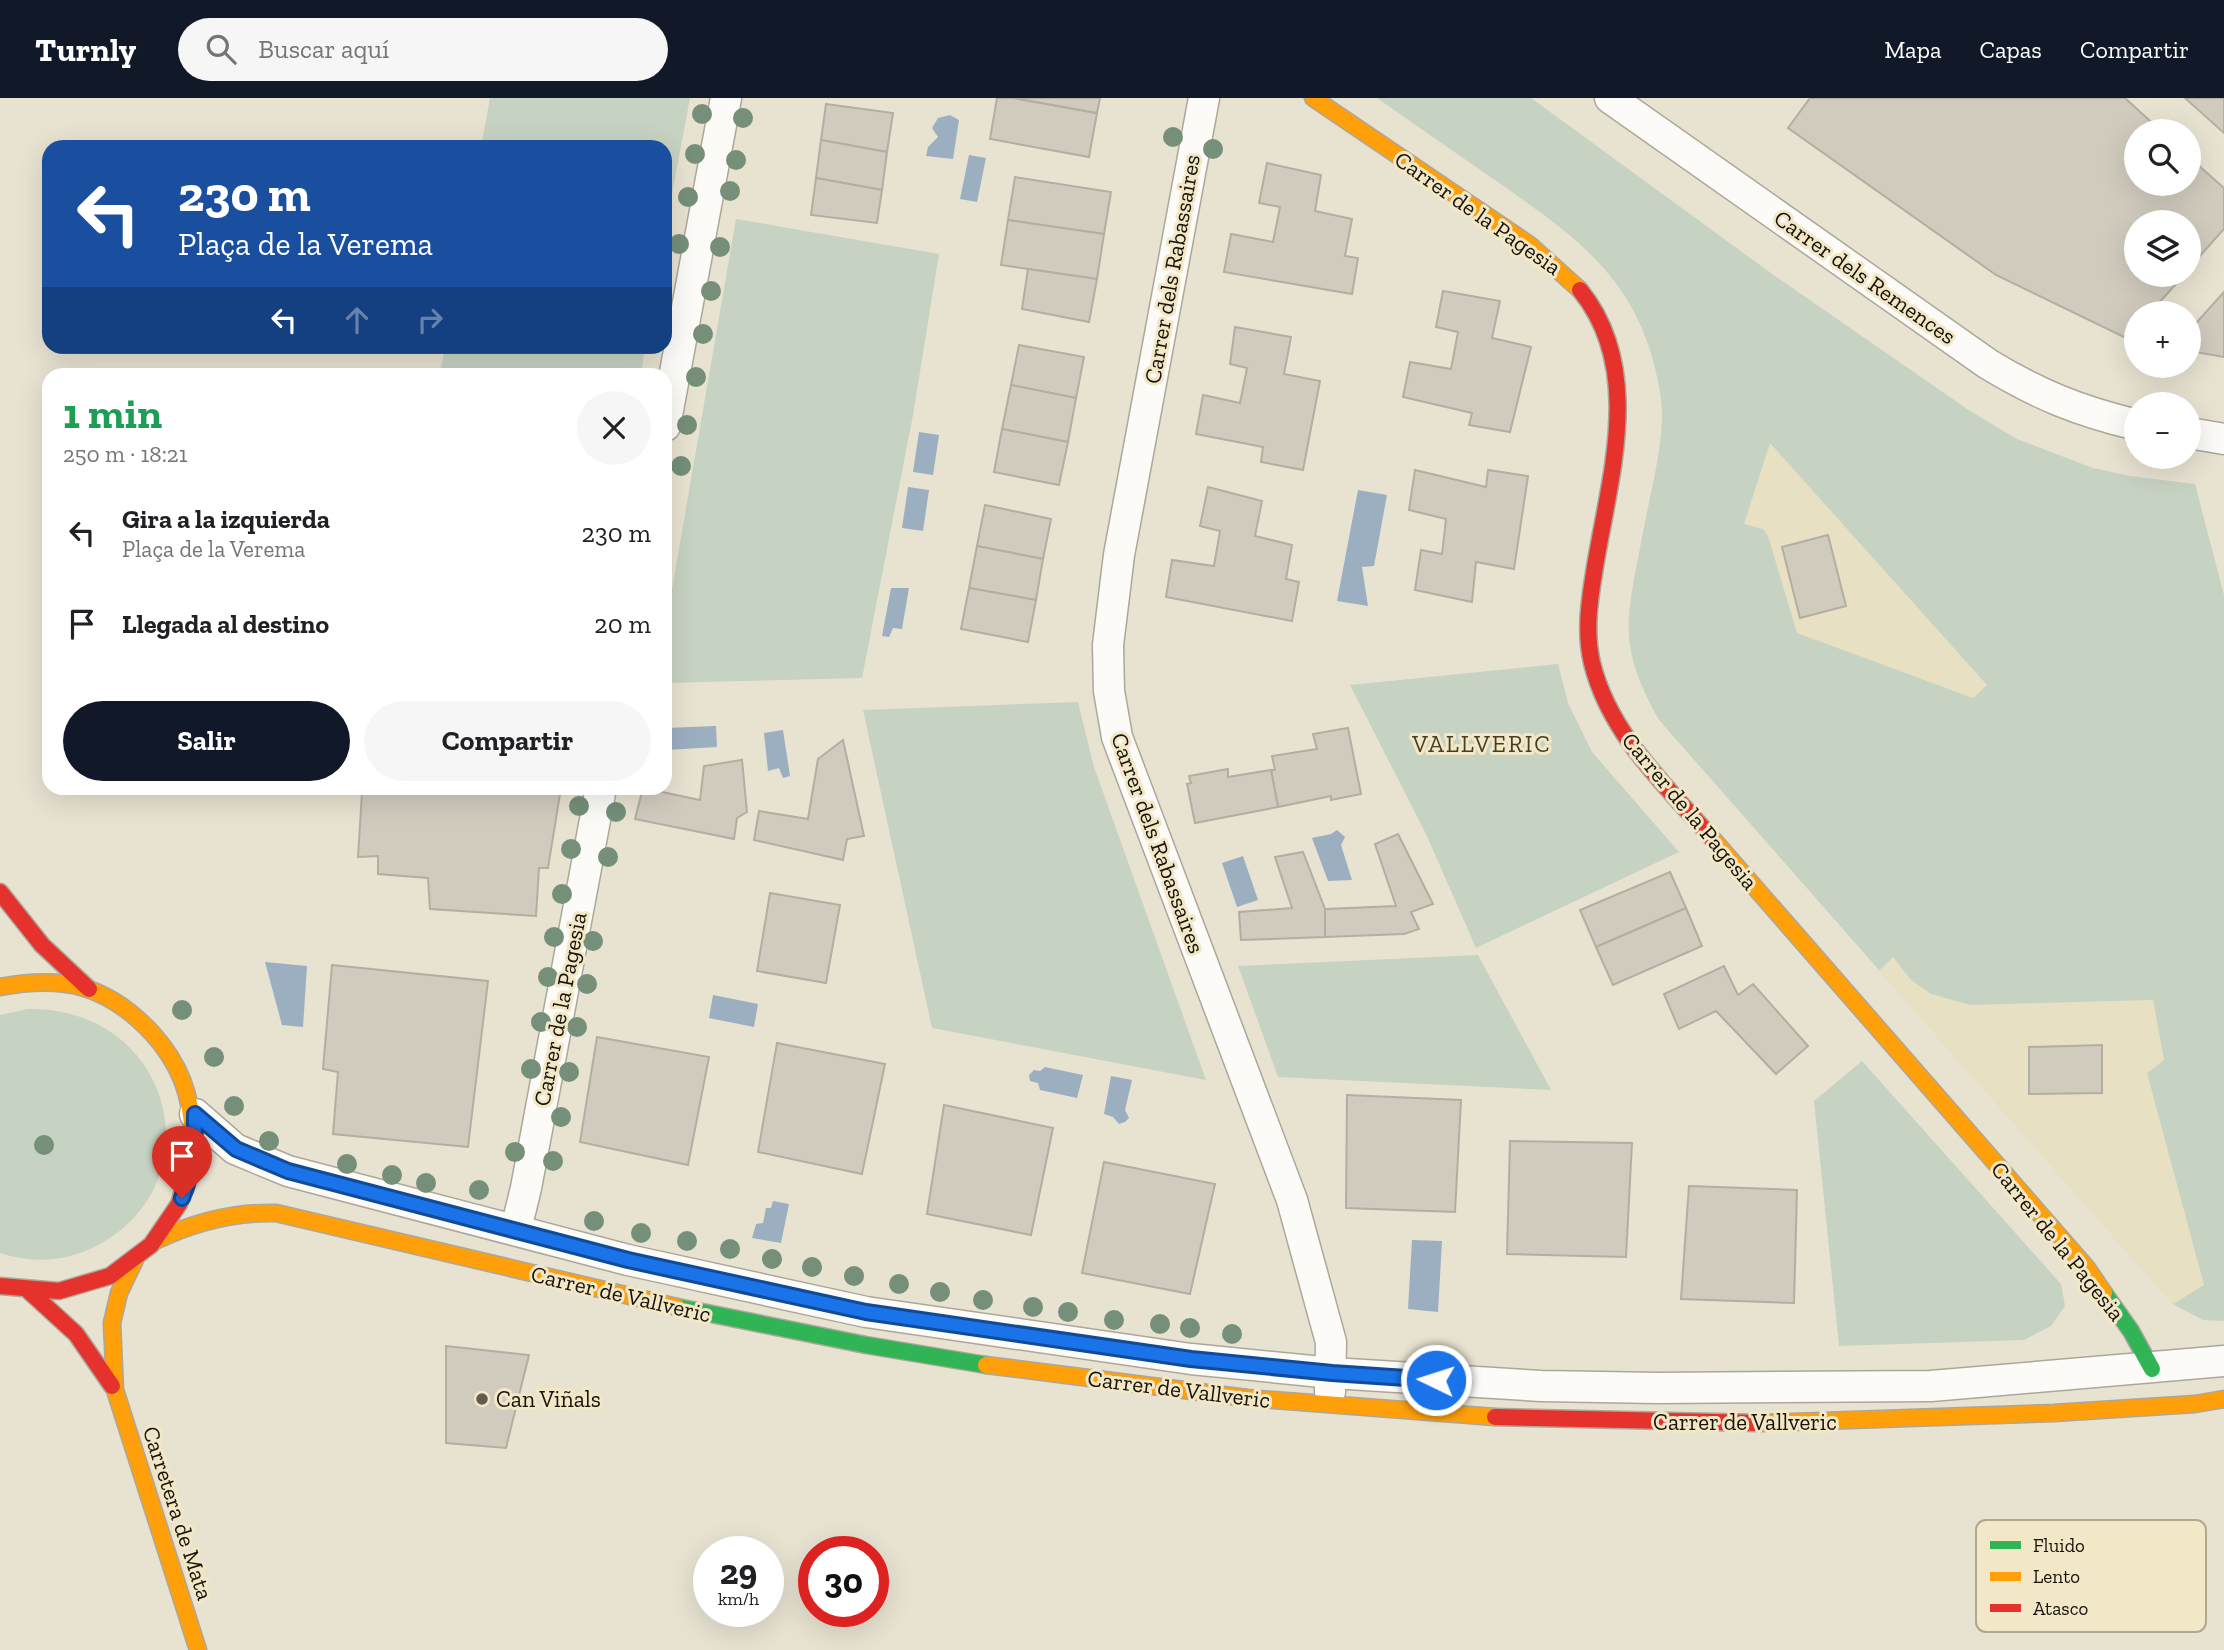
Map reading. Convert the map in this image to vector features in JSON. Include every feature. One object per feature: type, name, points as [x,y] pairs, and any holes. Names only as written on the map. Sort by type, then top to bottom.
[{"type":"main road","name":"Carrer de la Pagesia","points":[[1313,98],[1530,245],[1562,270],[1590,303],[1611,351],[1619,391],[1619,435],[1588,606],[1589,645],[1595,676],[1611,717],[1637,752],[2087,1268],[2131,1331],[2151,1369]]},
{"type":"main road","points":[[0,892],[42,946],[89,989]]},
{"type":"main road","points":[[0,987],[42,981],[89,989],[121,1003],[149,1024],[170,1050],[186,1081],[195,1114],[195,1148],[189,1182],[176,1213],[155,1241],[135,1260],[111,1275],[85,1285],[29,1291],[0,1286]]},
{"type":"main road","name":"Carrer de Vallveric","points":[[155,1241],[185,1226],[215,1217],[245,1211],[276,1213],[625,1295],[865,1345],[1118,1383],[1328,1406],[1546,1420],[1775,1423],[2003,1416],[2182,1405],[2224,1399]]},
{"type":"main road","points":[[115,1390],[111,1351],[112,1314],[121,1285],[135,1260]]},
{"type":"main road","points":[[29,1291],[58,1312],[78,1334],[115,1390]]},
{"type":"main road","name":"Carretera de Mata","points":[[115,1390],[198,1650]]},
{"type":"street","points":[[672,388],[726,98]]},
{"type":"street","name":"Carrer dels Rabassaires","points":[[1203,98],[1119,555],[1108,645],[1109,691],[1122,750],[1292,1200],[1331,1342],[1332,1373],[1328,1406]]},
{"type":"street","name":"Carrer dels Remences","points":[[1609,98],[1988,364],[2029,389],[2079,410],[2124,422]]},
{"type":"street","points":[[2201,435],[2224,439]]},
{"type":"street","name":"Carrer de la Pagesia","points":[[516,1229],[600,795]]},
{"type":"street","name":"Carrer de Vallveric","points":[[195,1114],[220,1138],[256,1160],[288,1171],[628,1260],[866,1312],[1178,1357],[1332,1373],[1541,1386],[1658,1388],[1931,1386],[2224,1361]]},
{"type":"green space","points":[[490,98],[690,98],[672,194],[672,140],[482,140]]},
{"type":"green space","points":[[1377,98],[1531,98],[1775,276],[1970,411],[2017,439],[2093,468],[2130,476],[2195,484],[2224,595],[2224,1321],[2203,1320],[2173,1304],[1659,720],[1636,670],[1629,630],[1632,589],[1657,465],[1662,421],[1657,378],[1640,323],[1608,274],[1568,234]]},
{"type":"green space","points":[[736,219],[939,254],[913,415],[862,678],[672,683],[672,589]]},
{"type":"green space","points":[[444,354],[644,354],[642,368],[441,368]]},
{"type":"green space","points":[[1558,664],[1568,703],[1592,752],[1679,852],[1476,948],[1426,834],[1350,685]]},
{"type":"green space","points":[[1078,702],[1094,767],[1206,1080],[932,1028],[863,710]]},
{"type":"green space","points":[[1478,955],[1551,1090],[1278,1077],[1238,966]]},
{"type":"green space","points":[[28,1009],[80,1017],[120,1039],[148,1071],[163,1110],[165,1151],[153,1191],[126,1226],[83,1252],[52,1259],[31,1259],[0,1253],[0,1015]]},
{"type":"green space","points":[[1862,1061],[2061,1284],[2065,1306],[2051,1326],[2024,1340],[1839,1346],[1814,1101]]},
{"type":"sand","points":[[1770,443],[1987,685],[1973,698],[1797,633],[1768,536],[1763,529],[1744,524]]},
{"type":"sand","points":[[1893,957],[1911,980],[1931,994],[1970,1005],[2153,1000],[2164,1060],[2147,1073],[2204,1285],[2173,1304],[1879,971]]},
{"type":"water","points":[[950,115],[959,120],[953,159],[926,156],[928,147],[938,137],[932,128],[938,118]]},
{"type":"water","points":[[969,155],[986,158],[977,202],[960,199]]},
{"type":"water","points":[[919,432],[939,435],[933,475],[913,472]]},
{"type":"water","points":[[908,487],[929,490],[923,531],[902,528]]},
{"type":"water","points":[[1358,490],[1387,495],[1374,566],[1362,567],[1368,606],[1337,601]]},
{"type":"water","points":[[891,588],[909,588],[902,629],[893,628],[889,637],[882,636]]},
{"type":"water","points":[[716,726],[717,747],[672,750],[672,728]]},
{"type":"water","points":[[783,730],[790,776],[783,778],[779,768],[768,771],[764,733]]},
{"type":"water","points":[[1337,830],[1345,837],[1341,845],[1352,880],[1328,881],[1312,838]]},
{"type":"water","points":[[1243,856],[1258,900],[1237,907],[1222,863]]},
{"type":"water","points":[[265,962],[307,966],[303,1027],[282,1025]]},
{"type":"water","points":[[713,995],[758,1004],[754,1027],[709,1018]]},
{"type":"water","points":[[1045,1067],[1083,1075],[1077,1098],[1040,1090],[1038,1083],[1030,1081],[1029,1075],[1034,1070],[1040,1071]]},
{"type":"water","points":[[1111,1076],[1132,1080],[1125,1110],[1129,1118],[1119,1124],[1113,1117],[1104,1114]]},
{"type":"water","points":[[773,1201],[789,1204],[781,1243],[752,1238],[756,1224],[763,1223],[766,1208],[771,1208]]},
{"type":"water","points":[[1412,1240],[1442,1241],[1438,1312],[1408,1309]]},
{"type":"building","points":[[997,98],[1014,98],[1097,113],[1089,157],[990,139]]},
{"type":"building","points":[[1014,98],[1100,98],[1097,113]]},
{"type":"building","points":[[1810,98],[2125,98],[2148,119],[2124,119],[2124,196],[2201,196],[2201,168],[2224,188],[2224,229],[2201,255],[2201,210],[2124,210],[2124,287],[2173,287],[2161,301],[2124,301],[2124,337],[1996,275],[1788,128]]},
{"type":"building","points":[[2185,98],[2224,98],[2224,133]]},
{"type":"building","points":[[826,104],[893,113],[887,152],[821,140]]},
{"type":"building","points":[[821,140],[887,152],[882,190],[816,178]]},
{"type":"building","points":[[1267,163],[1321,175],[1315,211],[1352,219],[1345,256],[1358,258],[1352,294],[1224,272],[1231,234],[1273,242],[1280,207],[1259,203]]},
{"type":"building","points":[[1015,177],[1111,192],[1104,234],[1008,220]]},
{"type":"building","points":[[816,178],[882,190],[877,223],[811,215]]},
{"type":"building","points":[[1008,220],[1104,234],[1097,279],[1001,265]]},
{"type":"building","points":[[1028,269],[1097,279],[1089,322],[1022,309]]},
{"type":"building","points":[[1443,291],[1500,301],[1492,338],[1531,347],[1510,432],[1469,425],[1472,413],[1403,397],[1410,362],[1451,369],[1458,332],[1436,327]]},
{"type":"building","points":[[2224,292],[2224,357],[2201,353],[2201,318]]},
{"type":"building","points":[[1235,327],[1291,337],[1284,374],[1320,381],[1303,470],[1261,462],[1263,447],[1196,434],[1203,395],[1240,403],[1247,368],[1230,364]]},
{"type":"building","points":[[1019,345],[1084,357],[1076,398],[1011,385]]},
{"type":"building","points":[[1011,385],[1076,398],[1068,442],[1002,429]]},
{"type":"building","points":[[1002,429],[1068,442],[1059,485],[994,472]]},
{"type":"building","points":[[1415,470],[1486,487],[1488,470],[1528,476],[1514,569],[1476,562],[1472,602],[1415,590],[1421,550],[1442,554],[1446,519],[1409,510]]},
{"type":"building","points":[[1208,487],[1262,501],[1255,536],[1292,545],[1286,579],[1299,582],[1292,621],[1166,597],[1172,560],[1214,566],[1220,531],[1200,526]]},
{"type":"building","points":[[985,505],[1051,519],[1043,559],[977,546]]},
{"type":"building","points":[[1828,535],[1846,606],[1800,618],[1782,547]]},
{"type":"building","points":[[977,546],[1043,559],[1036,600],[969,588]]},
{"type":"building","points":[[969,588],[1036,600],[1028,642],[961,629]]},
{"type":"building","points":[[1348,728],[1361,794],[1331,800],[1331,796],[1278,807],[1271,770],[1275,770],[1272,756],[1317,749],[1313,734]]},
{"type":"building","points":[[843,740],[864,836],[847,839],[843,860],[754,840],[759,811],[808,819],[818,759]]},
{"type":"building","points":[[742,760],[747,812],[737,818],[734,839],[635,819],[641,795],[672,794],[700,800],[704,766]]},
{"type":"building","points":[[1228,769],[1228,777],[1271,770],[1278,807],[1195,823],[1187,784],[1191,783],[1189,776]]},
{"type":"building","points":[[362,795],[560,795],[548,868],[539,868],[536,916],[430,909],[428,878],[378,874],[378,856],[358,857]]},
{"type":"building","points":[[1398,834],[1433,904],[1411,912],[1419,929],[1404,934],[1325,937],[1325,909],[1396,906],[1375,844]]},
{"type":"building","points":[[1303,852],[1325,909],[1325,937],[1241,940],[1239,912],[1292,908],[1275,857]]},
{"type":"building","points":[[1670,872],[1686,908],[1596,947],[1580,910]]},
{"type":"building","points":[[770,893],[840,905],[826,983],[757,971]]},
{"type":"building","points":[[1686,908],[1702,946],[1613,985],[1596,947]]},
{"type":"building","points":[[332,965],[488,981],[468,1147],[333,1134],[338,1072],[323,1069]]},
{"type":"building","points":[[1724,966],[1738,995],[1753,984],[1808,1046],[1776,1074],[1716,1011],[1679,1029],[1664,994]]},
{"type":"building","points":[[597,1037],[709,1057],[688,1165],[580,1142]]},
{"type":"building","points":[[777,1043],[885,1064],[862,1174],[758,1152]]},
{"type":"building","points":[[2102,1045],[2102,1093],[2029,1094],[2029,1047]]},
{"type":"building","points":[[1347,1095],[1461,1100],[1455,1212],[1346,1208]]},
{"type":"building","points":[[944,1105],[1053,1128],[1031,1235],[927,1214]]},
{"type":"building","points":[[1510,1141],[1632,1143],[1626,1257],[1507,1254]]},
{"type":"building","points":[[1104,1162],[1215,1184],[1190,1294],[1082,1273]]},
{"type":"building","points":[[1689,1186],[1797,1190],[1794,1303],[1681,1299]]},
{"type":"building","name":"Can Viñals","points":[[446,1346],[529,1355],[506,1448],[446,1443]]},
{"type":"traffic: fast","points":[[2104,1293],[2131,1331],[2152,1369]]},
{"type":"traffic: fast","points":[[677,1307],[866,1345],[986,1365]]},
{"type":"traffic: slow","points":[[1313,98],[1530,245],[1580,290]]},
{"type":"traffic: slow","points":[[1711,837],[2087,1268],[2104,1293]]},
{"type":"traffic: slow","points":[[0,987],[44,982],[83,988],[101,994],[135,1017],[162,1045],[177,1068],[187,1093],[193,1136]]},
{"type":"traffic: slow","points":[[155,1241],[184,1228],[214,1220],[244,1214],[276,1213],[677,1307]]},
{"type":"traffic: slow","points":[[135,1260],[119,1293],[112,1323],[115,1390],[198,1650]]},
{"type":"traffic: slow","points":[[986,1365],[1247,1398],[1495,1417]]},
{"type":"traffic: slow","points":[[1760,1423],[2054,1413],[2195,1404],[2224,1399]]},
{"type":"traffic: jam","points":[[1580,290],[1600,322],[1612,356],[1617,391],[1613,465],[1589,607],[1588,629],[1592,663],[1600,688],[1625,735],[1658,778],[1711,837]]},
{"type":"traffic: jam","points":[[0,892],[42,945],[89,989]]},
{"type":"traffic: jam","points":[[0,1286],[59,1291],[110,1276],[151,1245],[179,1204],[194,1155],[193,1136]]},
{"type":"traffic: jam","points":[[29,1291],[76,1334],[112,1386]]},
{"type":"traffic: jam","points":[[1495,1417],[1760,1423]]},
{"type":"place","name":"Can Viñals","points":[[482,1399]]},
{"type":"district","name":"VALLVERIC","points":[[1482,744]]},
{"type":"route","points":[[182,1198],[189,1182],[195,1148],[195,1114],[236,1149],[256,1160],[288,1171],[628,1260],[866,1312],[1191,1359],[1436,1380]]}]
